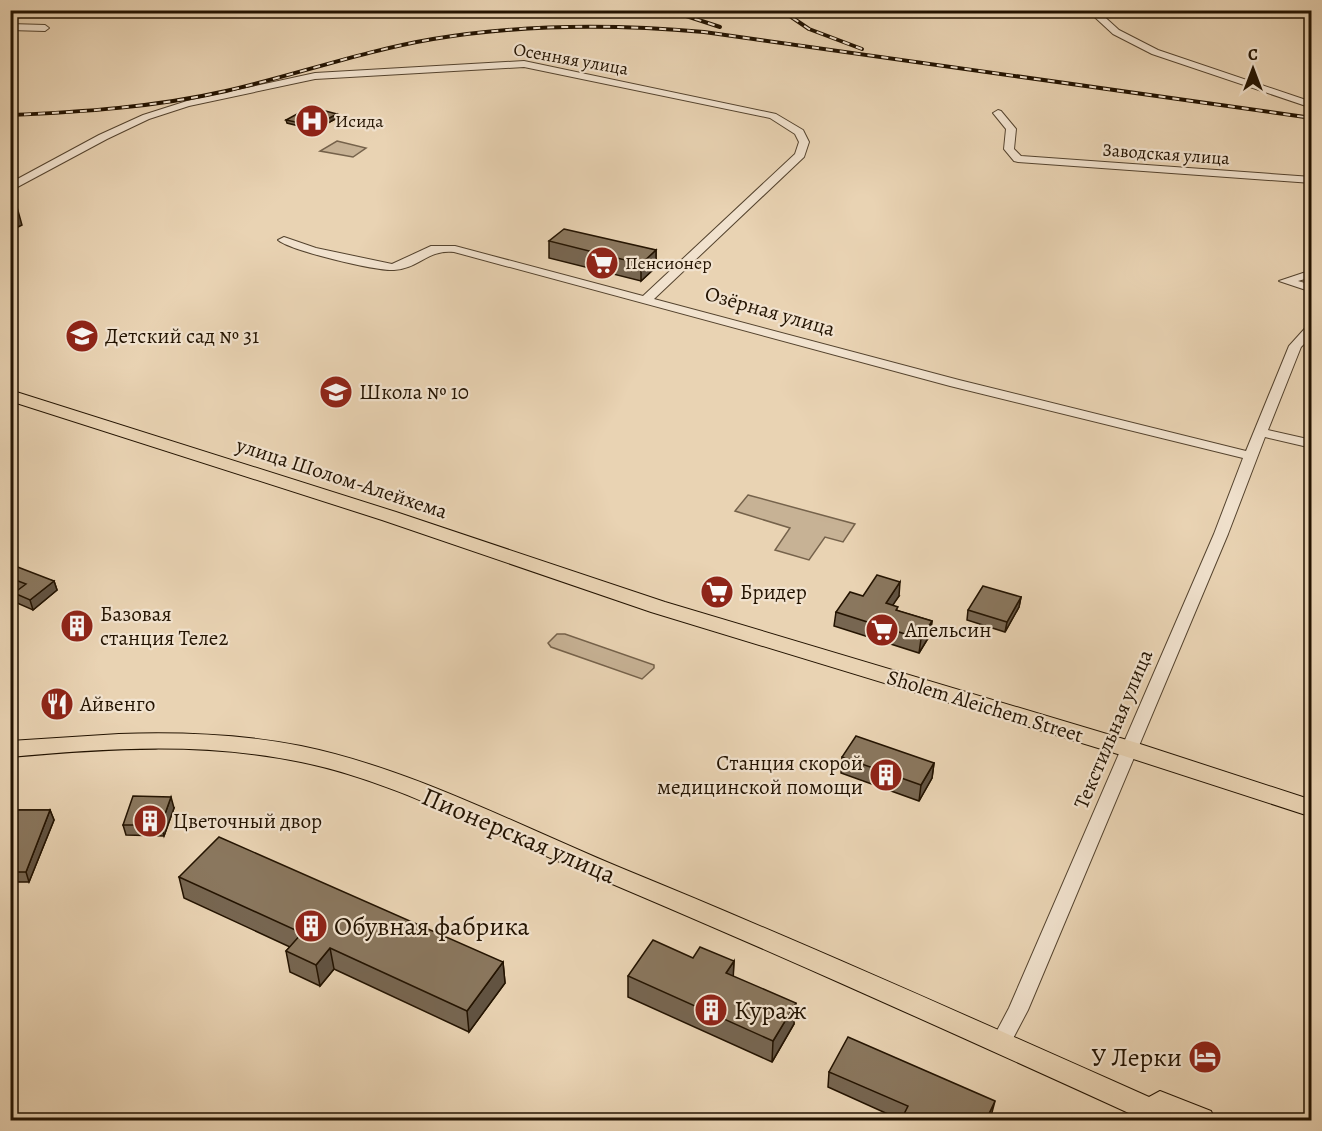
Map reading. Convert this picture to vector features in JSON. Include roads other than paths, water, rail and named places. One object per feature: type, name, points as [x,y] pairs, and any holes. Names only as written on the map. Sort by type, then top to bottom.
[{"type":"main road","name":"Sholem Aleichem Street","points":[[10,395],[389,516],[785,647],[1129,749],[1311,809]]},
{"type":"main road","name":"Пионерская улица","points":[[10,749],[78,743],[211,743],[284,751],[336,762],[434,799],[707,913],[1172,1120]]},
{"type":"main road","name":"Пионерская улица","points":[[1001,1042],[1046,1052],[1201,1120]]},
{"type":"street","points":[[13,16],[32,10]]},
{"type":"street","points":[[1091,10],[1116,32],[1155,52],[1311,105]]},
{"type":"street","points":[[10,27],[45,28]]},
{"type":"street","name":"Осенняя улица","points":[[10,188],[103,137],[146,117],[187,104],[315,76],[524,64],[773,116],[799,132],[804,142],[800,155],[647,299]]},
{"type":"street","name":"Заводская улица","points":[[998,113],[1011,129],[1009,149],[1018,159],[1311,180]]},
{"type":"street","name":"Озёрная улица","points":[[284,240],[313,250],[392,267],[401,266],[437,246],[445,247],[647,299],[955,383],[1250,456]]},
{"type":"street","points":[[1311,273],[1285,280],[1311,289]]},
{"type":"street","name":"Текстильная улица","points":[[1001,1042],[1018,1010],[1221,534],[1295,346],[1311,328]]},
{"type":"street","points":[[1261,432],[1311,444]]},
{"type":"railway","points":[[668,10],[720,27]]},
{"type":"railway","points":[[781,10],[809,29],[862,49]]},
{"type":"railway","points":[[10,115],[119,108],[199,97],[381,50],[433,39],[501,30],[602,27],[704,32],[1312,118]]},
{"type":"place","name":"Исида","points":[[312,121]]},
{"type":"place","name":"Пенсионер","points":[[602,263]]},
{"type":"place","name":"Детский сад № 31","points":[[82,336]]},
{"type":"place","name":"Школа № 10","points":[[336,392]]},
{"type":"place","name":"Бридер","points":[[717,592]]},
{"type":"place","name":"Базовая станция Теле2","points":[[77,626]]},
{"type":"place","name":"Апельсин","points":[[882,630]]},
{"type":"place","name":"Айвенго","points":[[57,704]]},
{"type":"place","name":"Станция скорой медицинской помощи","points":[[886,775]]},
{"type":"place","name":"Цветочный двор","points":[[150,821]]},
{"type":"place","name":"Обувная фабрика","points":[[311,926]]},
{"type":"place","name":"Кураж","points":[[711,1010]]},
{"type":"place","name":"У Лерки","points":[[1205,1057]]}]
